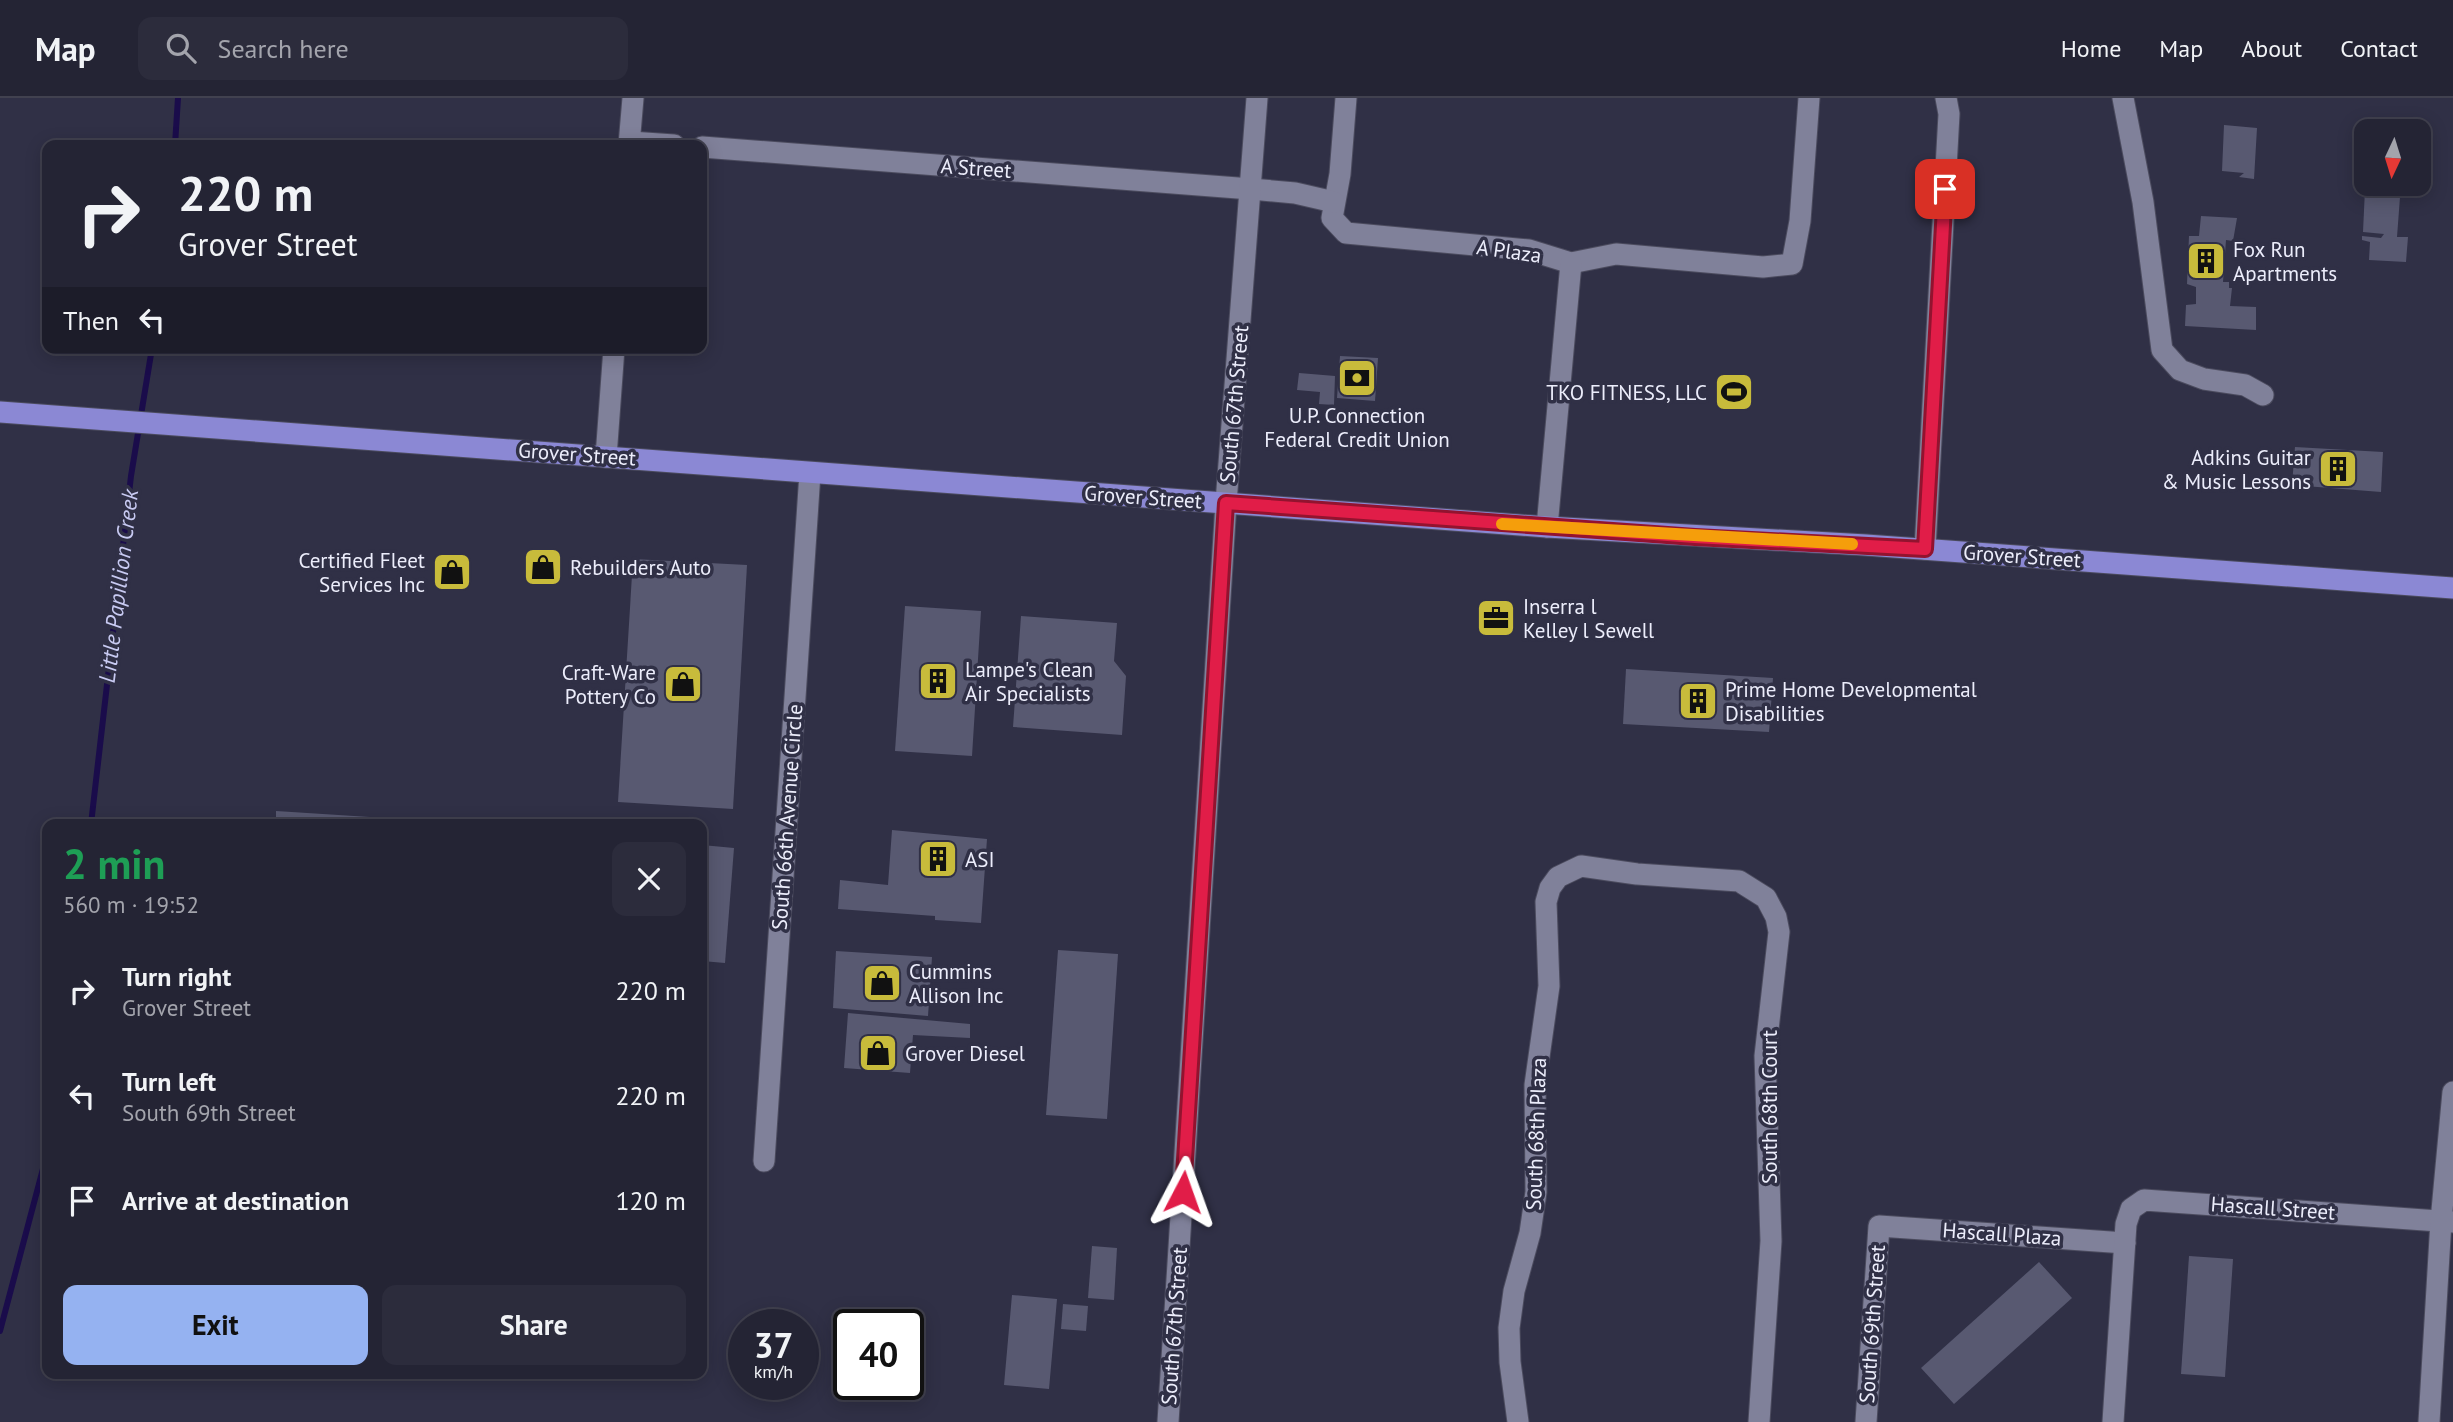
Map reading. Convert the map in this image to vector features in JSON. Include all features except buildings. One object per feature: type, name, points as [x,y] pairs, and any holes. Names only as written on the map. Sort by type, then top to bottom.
[{"type":"main road","name":"Grover Street","points":[[0,412],[1547,527],[1925,549],[2453,588]]},
{"type":"street","points":[[629,140],[633,98]]},
{"type":"street","name":"South 67th Street","points":[[1168,1422],[1226,503],[1257,98]]},
{"type":"street","points":[[1251,188],[1295,193],[1335,202],[1346,98]]},
{"type":"street","name":"A Plaza","points":[[1335,202],[1332,218],[1352,235],[1529,250],[1571,263],[1616,254],[1763,267],[1792,264],[1800,221],[1809,98]]},
{"type":"street","points":[[1925,549],[1949,114],[1946,98]]},
{"type":"street","points":[[2123,98],[2144,202],[2162,350],[2172,364],[2204,379],[2245,385],[2263,395]]},
{"type":"street","name":"A Street","points":[[707,147],[1251,188]]},
{"type":"street","points":[[1547,527],[1571,263]]},
{"type":"street","points":[[606,457],[614,354]]},
{"type":"street","name":"South 66th Avenue Circle","points":[[764,1161],[810,473]]},
{"type":"street","name":"South 68th Plaza","points":[[1518,1422],[1510,1362],[1510,1328],[1514,1291],[1530,1233],[1536,1192],[1535,1085],[1549,986],[1546,902],[1550,888],[1558,877],[1581,866],[1670,877]]},
{"type":"street","name":"South 68th Court","points":[[1670,877],[1739,881],[1766,898],[1776,916],[1779,932],[1765,1056],[1771,1241],[1759,1422]]},
{"type":"street","points":[[2429,1422],[2447,1222],[2453,1092]]},
{"type":"street","name":"Hascall Street","points":[[2125,1243],[2131,1209],[2144,1200],[2153,1199],[2447,1222]]},
{"type":"street","name":"Hascall Plaza","points":[[1879,1226],[2125,1243]]},
{"type":"street","name":"South 69th Street","points":[[1866,1422],[1879,1226]]},
{"type":"street","points":[[2113,1422],[2125,1243]]},
{"type":"waterway","name":"Little Papillion Creek","points":[[175,140],[178,98]]},
{"type":"waterway","name":"Little Papillion Creek","points":[[92,819],[131,476],[151,354]]},
{"type":"waterway","name":"Little Papillion Creek","points":[[0,1331],[42,1173]]},
{"type":"slow traffic","points":[[1502,524],[1740,540],[1852,544]]},
{"type":"place","name":"Fox Run Apartments","points":[[2206,261]]},
{"type":"place","name":"U.P. Connection Federal Credit Union","points":[[1357,378]]},
{"type":"place","name":"TKO FITNESS, LLC","points":[[1734,392]]},
{"type":"place","name":"Adkins Guitar & Music Lessons","points":[[2338,469]]},
{"type":"place","name":"Rebuilders Auto","points":[[543,567]]},
{"type":"place","name":"Certified Fleet Services Inc","points":[[452,572]]},
{"type":"place","name":"Inserra l Kelley l Sewell","points":[[1496,618]]},
{"type":"place","name":"Lampe's Clean Air Specialists","points":[[938,681]]},
{"type":"place","name":"Craft-Ware Pottery Co","points":[[683,684]]},
{"type":"place","name":"Prime Home Developmental Disabilities","points":[[1698,701]]},
{"type":"place","name":"ASI","points":[[938,859]]},
{"type":"place","name":"Cummins Allison Inc","points":[[882,983]]},
{"type":"place","name":"Grover Diesel","points":[[878,1053]]},
{"type":"route","points":[[1183,1192],[1226,503],[1740,540],[1925,549],[1945,189]]}]
